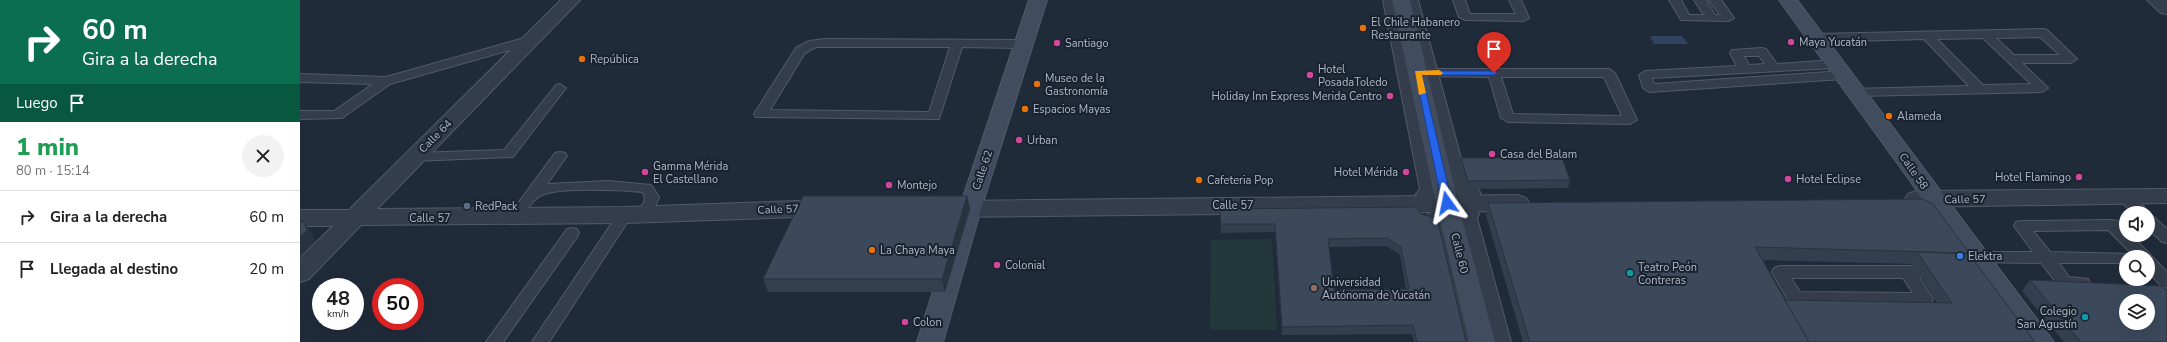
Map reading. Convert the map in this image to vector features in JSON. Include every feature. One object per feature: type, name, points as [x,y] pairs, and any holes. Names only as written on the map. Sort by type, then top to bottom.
[{"type":"main road","name":"Calle 62","points":[[930,342],[970,208],[1025,44],[1038,0]]},
{"type":"main road","name":"Calle 60","points":[[1401,0],[1423,73],[1450,205],[1482,342]]},
{"type":"main road","name":"Calle 58","points":[[1788,0],[1920,178],[1971,269],[2041,342]]},
{"type":"street","name":"Calle 64","points":[[300,273],[571,0]]},
{"type":"street","points":[[1391,0],[1431,191],[1465,215],[1498,342]]},
{"type":"street","points":[[1410,0],[1423,73]]},
{"type":"street","points":[[2156,0],[2167,9]]},
{"type":"street","name":"Calle 57","points":[[1899,199],[2167,196]]},
{"type":"street","name":"Calle 57","points":[[931,208],[1012,206],[1450,205],[1537,203]]},
{"type":"street","points":[[1450,205],[1466,342]]},
{"type":"street","name":"Calle 57","points":[[300,218],[635,215],[846,208]]},
{"type":"lane","points":[[1459,0],[1465,17],[1523,18],[1515,0]]},
{"type":"lane","points":[[1675,0],[1685,18],[1728,18],[1715,0]]},
{"type":"lane","points":[[1700,0],[1712,18]]},
{"type":"lane","points":[[1816,38],[2043,33],[2071,59],[2011,59]]},
{"type":"lane","points":[[1856,92],[2042,88],[1986,34]]},
{"type":"lane","points":[[1927,35],[1980,90]]},
{"type":"lane","points":[[300,78],[386,81],[531,40]]},
{"type":"lane","points":[[958,44],[934,116],[761,114],[800,50],[813,44],[958,44],[1025,44]]},
{"type":"lane","points":[[1746,69],[1736,53],[1762,52],[1773,67]]},
{"type":"lane","points":[[1773,67],[1839,69],[1649,88],[1645,75],[1773,67]]},
{"type":"lane","points":[[1423,73],[1494,73],[1609,73],[1630,120],[1508,118],[1494,73]]},
{"type":"lane","points":[[300,114],[337,115],[386,81]]},
{"type":"lane","points":[[414,157],[508,154],[560,88]]},
{"type":"lane","points":[[515,217],[560,156]]},
{"type":"lane","points":[[530,197],[536,192],[552,187],[639,186],[651,191],[653,195],[652,202],[635,215],[540,342]]},
{"type":"lane","points":[[2125,197],[2134,206]]},
{"type":"lane","points":[[2096,284],[2064,282],[2021,226],[2112,224],[2137,250]]},
{"type":"lane","points":[[2155,227],[2167,238]]},
{"type":"lane","points":[[494,342],[572,233]]},
{"type":"lane","points":[[1907,272],[1925,299],[1795,298],[1780,272],[1907,272],[1971,269],[2046,258],[2119,258]]},
{"type":"lane","points":[[2155,269],[2167,282]]},
{"type":"lane","points":[[2151,288],[2167,289]]},
{"type":"green space","points":[[1272,239],[1277,330],[1210,330],[1211,240]]},
{"type":"water","points":[[1650,36],[1682,36],[1688,44],[1654,44]]},
{"type":"building","points":[[1461,158],[1562,158],[1570,180],[1468,181]]},
{"type":"building","name":"La Chaya Maya","points":[[803,196],[967,196],[942,279],[763,279]]},
{"type":"building","name":"Teatro Peón Contreras","points":[[1922,199],[1933,204],[1969,253],[1755,247],[1809,342],[1530,342],[1488,203]]},
{"type":"building","points":[[1416,207],[1421,214],[1437,218],[1466,342],[1417,342],[1413,325],[1282,327],[1275,224],[1221,224],[1220,209]],"holes":[[[1387,238],[1401,247],[1409,289],[1334,290],[1328,239]]]},
{"type":"building","points":[[300,222],[304,222],[307,230],[300,237]]},
{"type":"building","points":[[1917,252],[1969,254],[2035,342],[1809,342],[1785,300],[1952,303]]},
{"type":"building","name":"Colegio San Agustín","points":[[2030,280],[2119,284],[2119,286],[2162,286],[2167,291],[2167,342],[2081,342]]},
{"type":"slow traffic","points":[[1422,93],[1418,73],[1439,73]]},
{"type":"place","name":"El Chile Habanero Restaurante","points":[[1363,28]]},
{"type":"place","name":"Maya Yucatán","points":[[1791,42]]},
{"type":"place","name":"Santiago","points":[[1057,43]]},
{"type":"place","name":"República","points":[[582,59]]},
{"type":"place","name":"Hotel PosadaToledo","points":[[1310,75]]},
{"type":"place","name":"Museo de la Gastronomía","points":[[1037,84]]},
{"type":"place","name":"Holiday Inn Express Merida Centro","points":[[1390,96]]},
{"type":"place","name":"Espacios Mayas","points":[[1025,109]]},
{"type":"place","name":"Alameda","points":[[1889,116]]},
{"type":"place","name":"Urban","points":[[1019,140]]},
{"type":"place","name":"Casa del Balam","points":[[1492,154]]},
{"type":"place","name":"Gamma Mérida El Castellano","points":[[645,172]]},
{"type":"place","name":"Hotel Mérida","points":[[1406,172]]},
{"type":"place","name":"Hotel Flamingo","points":[[2079,177]]},
{"type":"place","name":"Hotel Eclipse","points":[[1788,179]]},
{"type":"place","name":"Cafeteria Pop","points":[[1199,180]]},
{"type":"place","name":"Montejo","points":[[889,185]]},
{"type":"place","name":"RedPack","points":[[467,206]]},
{"type":"place","name":"La Chaya Maya","points":[[872,250]]},
{"type":"place","name":"Elektra","points":[[1960,256]]},
{"type":"place","name":"Colonial","points":[[997,265]]},
{"type":"place","name":"Teatro Peón Contreras","points":[[1630,273]]},
{"type":"place","name":"Universidad Autónoma de Yucatán","points":[[1314,288]]},
{"type":"place","name":"Colegio San Agustín","points":[[2085,317]]},
{"type":"place","name":"Colon","points":[[905,322]]},
{"type":"route","points":[[1447,203],[1418,73],[1494,73]]}]
